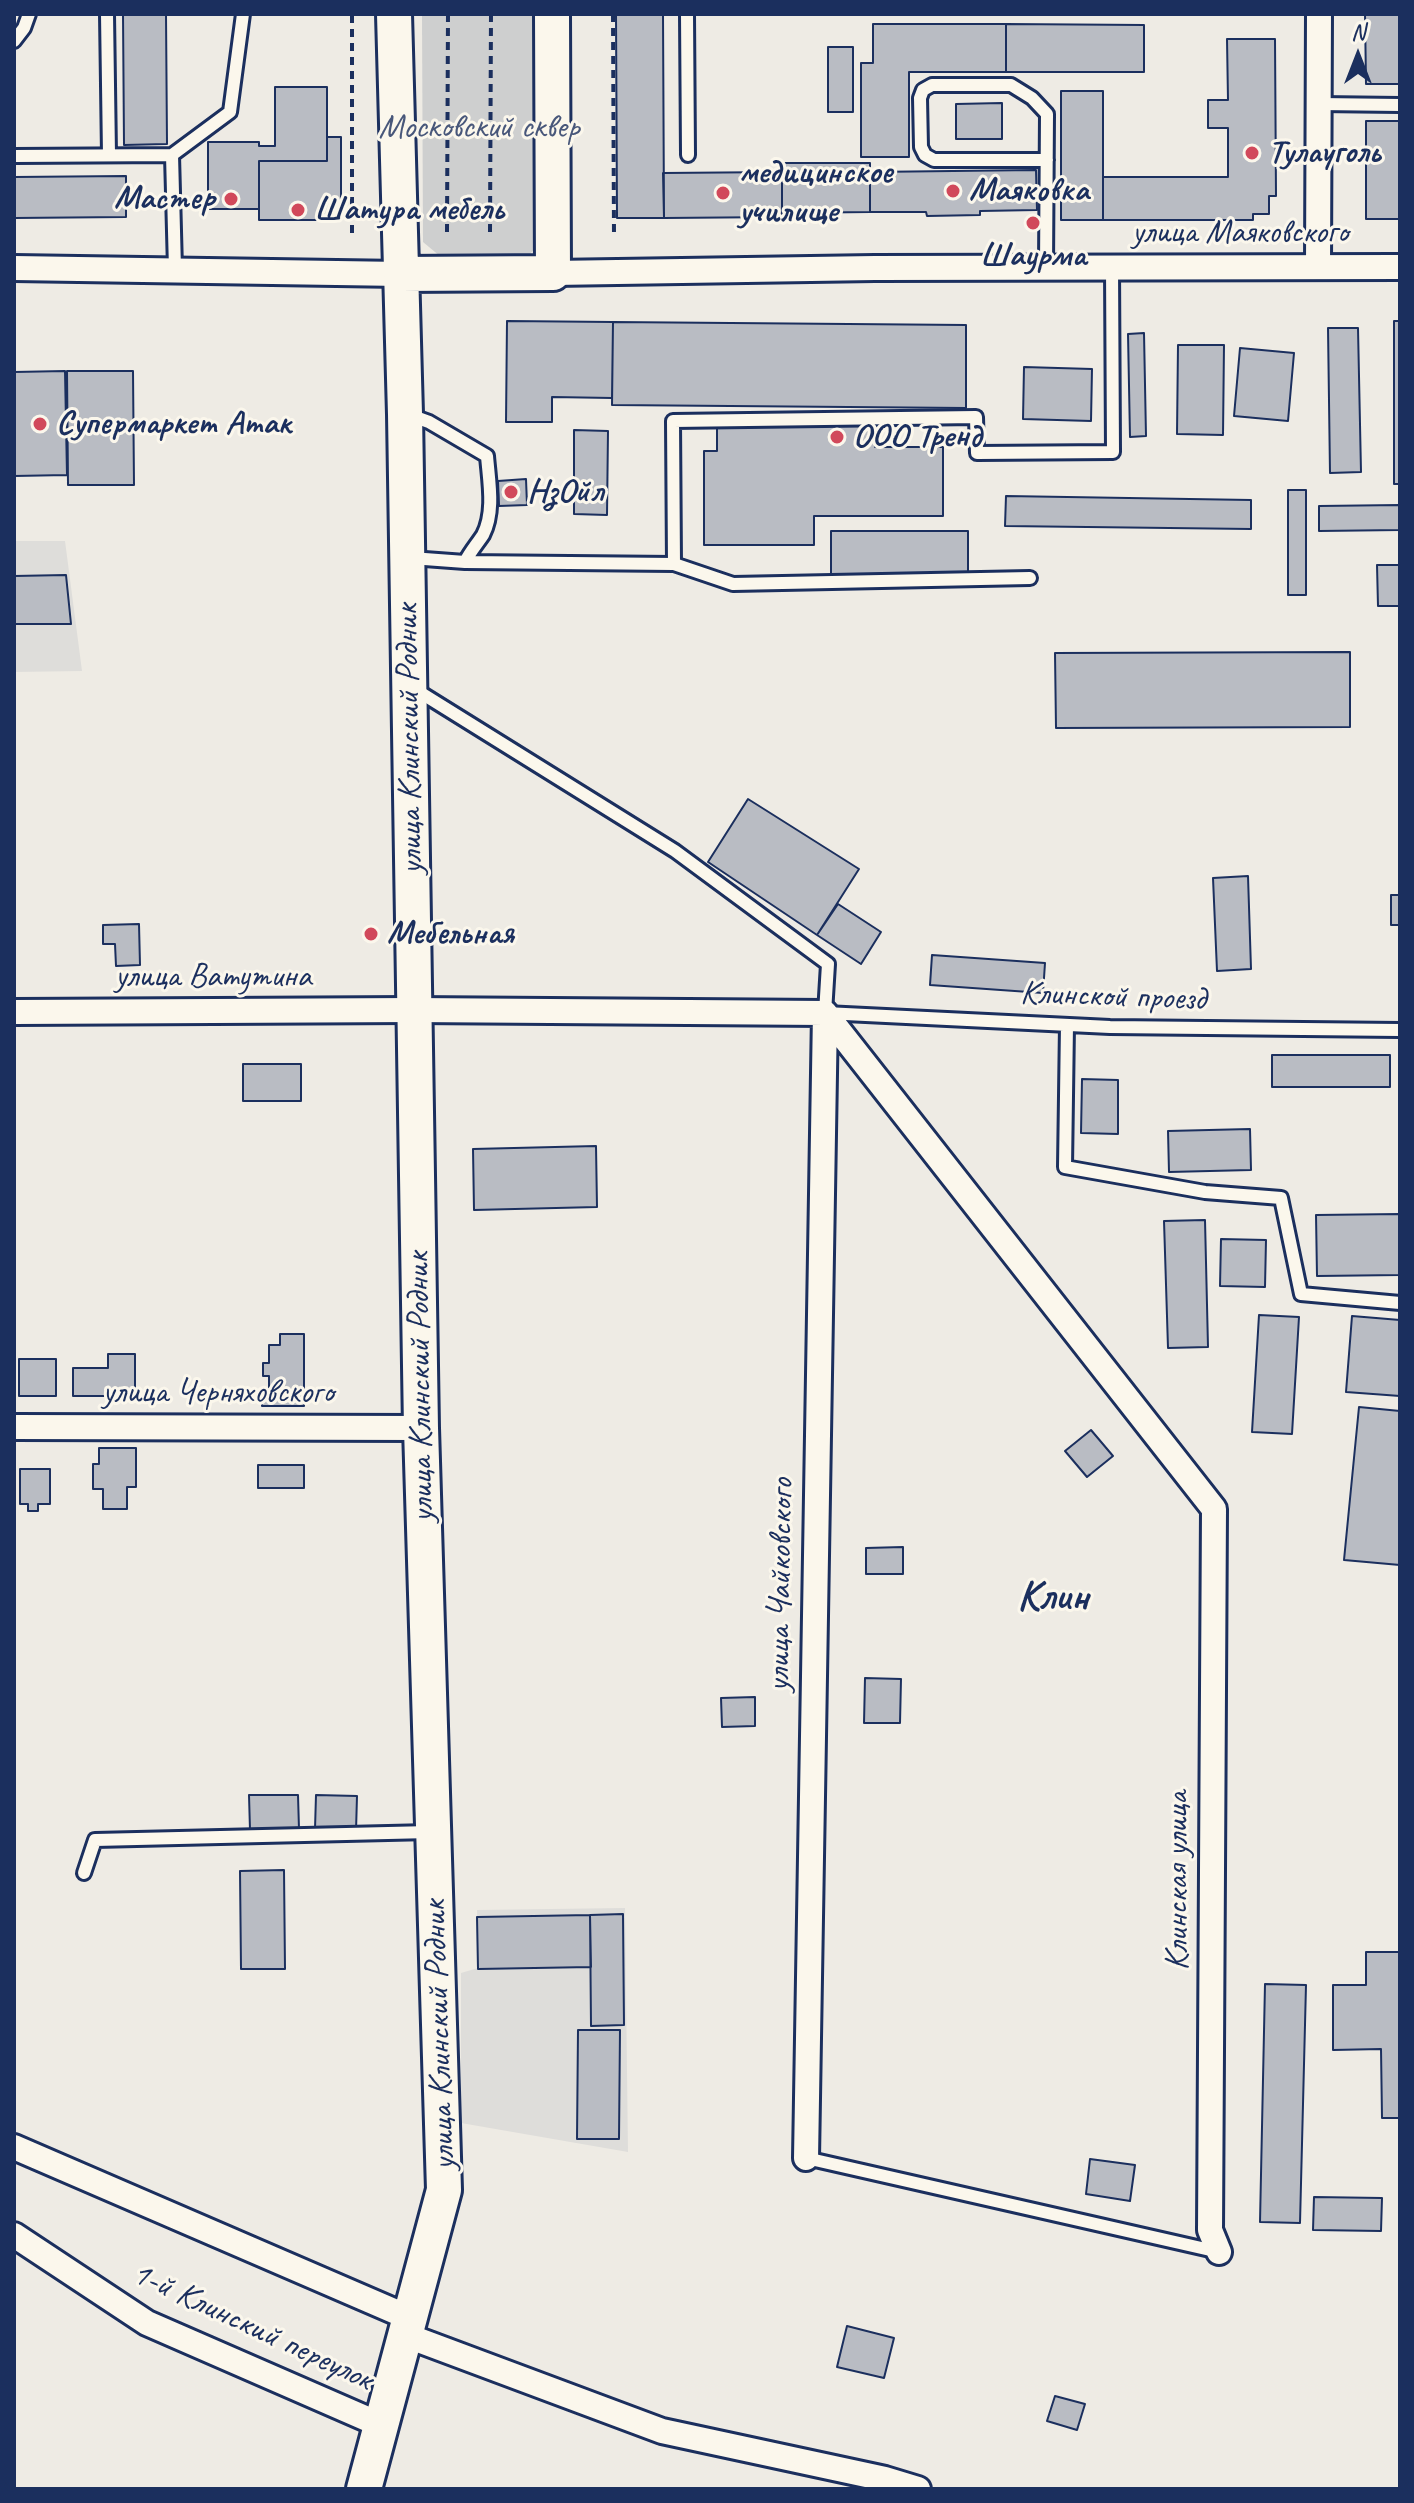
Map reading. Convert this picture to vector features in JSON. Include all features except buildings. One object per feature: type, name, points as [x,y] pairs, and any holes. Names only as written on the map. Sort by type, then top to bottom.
[{"type":"main road","name":"улица Клинский Родник","points":[[364,2489],[444,2190],[421,1428],[408,557],[394,14]]},
{"type":"main road","points":[[401,274],[553,273],[552,14]]},
{"type":"street","points":[[1318,266],[1319,14]]},
{"type":"street","name":"улица Маяковского","points":[[553,273],[1046,267],[1400,267]]},
{"type":"street","points":[[14,268],[401,274]]},
{"type":"street","name":"улица Ватутина","points":[[14,1012],[413,1010],[825,1013]]},
{"type":"street","name":"Клинская улица","points":[[825,1013],[1214,1509],[1210,2230],[1219,2252]]},
{"type":"street","name":"улица Чайковского","points":[[806,2158],[825,1013]]},
{"type":"street","name":"улица Черняховского","points":[[14,1427],[421,1428]]},
{"type":"street","points":[[14,2147],[408,2326],[662,2431],[885,2479],[918,2489]]},
{"type":"street","name":"1-й Клинский переулок","points":[[14,2235],[147,2323],[381,2425]]},
{"type":"lane","points":[[14,41],[24,28],[29,14]]},
{"type":"lane","points":[[107,14],[109,155]]},
{"type":"lane","points":[[14,156],[172,155],[230,112],[243,14]]},
{"type":"lane","points":[[687,14],[688,155]]},
{"type":"lane","points":[[1046,267],[1047,160],[1047,114],[1032,98],[1011,85],[932,85],[923,90],[920,98],[921,147],[925,155],[934,160],[1047,160]]},
{"type":"lane","points":[[1319,104],[1400,105]]},
{"type":"lane","points":[[172,155],[175,269]]},
{"type":"lane","points":[[674,564],[673,421],[976,417],[977,453],[1113,452],[1112,267]]},
{"type":"lane","points":[[405,414],[429,422],[487,456],[490,505],[484,533],[465,562]]},
{"type":"lane","points":[[408,557],[465,562],[674,564],[733,584],[1030,578]]},
{"type":"lane","points":[[410,687],[675,851],[828,964],[825,1013]]},
{"type":"lane","name":"Клинской проезд","points":[[825,1013],[1067,1025],[1400,1030]]},
{"type":"lane","points":[[1067,1025],[1065,1167],[1205,1192],[1281,1198],[1301,1294],[1400,1303]]},
{"type":"lane","points":[[84,1873],[95,1840],[433,1832]]},
{"type":"lane","points":[[806,2158],[1219,2252]]},
{"type":"path","points":[[352,14],[352,233]]},
{"type":"path","points":[[447,232],[448,14]]},
{"type":"path","points":[[490,232],[491,14]]},
{"type":"path","points":[[613,14],[614,237]]},
{"type":"shaded area","points":[[14,541],[65,541],[82,671],[14,672]]},
{"type":"shaded area","points":[[625,1908],[628,2152],[461,2123],[461,1973],[478,1968],[477,1910]]},
{"type":"green space","name":"Московский сквер","points":[[422,14],[536,14],[536,247],[524,261],[447,262],[423,242]]},
{"type":"place","name":"Тулауголь","points":[[1252,153]]},
{"type":"place","name":"Маяковка","points":[[953,191]]},
{"type":"place","name":"медицинское училище","points":[[723,193]]},
{"type":"place","name":"Мастер","points":[[231,199]]},
{"type":"place","name":"Шатура мебель","points":[[298,210]]},
{"type":"place","name":"Шаурма","points":[[1033,223]]},
{"type":"place","name":"Супермаркет Атак","points":[[40,424]]},
{"type":"place","name":"ООО Тренд","points":[[837,437]]},
{"type":"place","name":"НзОйл","points":[[511,492]]},
{"type":"place","name":"Мебельная","points":[[371,934]]},
{"type":"district","name":"Клин","points":[[1053,1598]]}]
